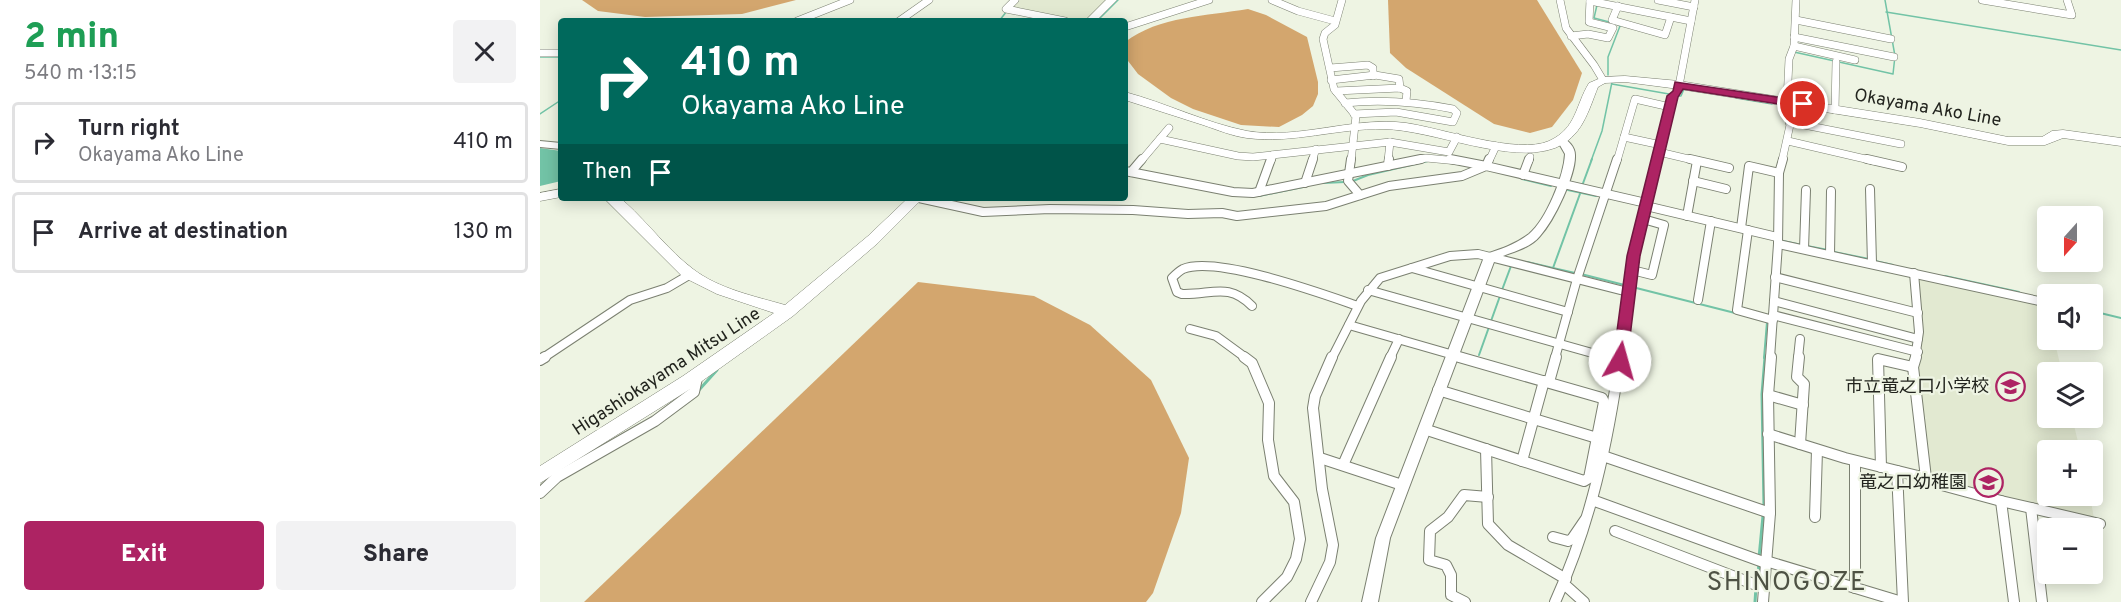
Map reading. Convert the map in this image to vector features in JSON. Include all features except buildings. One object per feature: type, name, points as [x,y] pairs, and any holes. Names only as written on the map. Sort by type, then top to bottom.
[{"type":"main road","points":[[1093,18],[1112,0]]},
{"type":"main road","name":"Okayama Ako Line","points":[[1603,80],[1625,79],[1678,85],[1920,123],[2008,141],[2045,141],[2056,134],[2063,134],[2121,142]]},
{"type":"main road","points":[[1128,97],[1244,134],[1270,137],[1382,125],[1406,127],[1496,146],[1532,148],[1551,145],[1562,140],[1577,124],[1589,90],[1603,80]]},
{"type":"main road","points":[[540,196],[558,193]]},
{"type":"main road","points":[[615,201],[630,213],[690,274],[704,282],[788,312]]},
{"type":"main road","name":"Higashiokayama Mitsu Line","points":[[540,475],[697,378],[788,312],[854,258],[915,201]]},
{"type":"street","points":[[805,18],[850,0]]},
{"type":"street","points":[[903,18],[929,0]]},
{"type":"street","points":[[1015,0],[1006,9],[1050,18]]},
{"type":"street","points":[[1128,26],[1209,0]]},
{"type":"street","points":[[1272,0],[1298,11],[1335,21]]},
{"type":"street","points":[[1342,0],[1335,25],[1325,33],[1323,39],[1327,50],[1331,80],[1336,91],[1354,114],[1356,128],[1349,179],[1360,195]]},
{"type":"street","points":[[1561,0],[1565,27],[1593,60],[1603,80]]},
{"type":"street","points":[[1555,602],[1565,582],[1589,516],[1603,456],[1620,361],[1632,270],[1670,107],[1673,96],[1678,92],[1694,3],[1658,0]]},
{"type":"street","points":[[1763,602],[1758,586],[1765,511],[1768,395],[1778,241],[1779,173],[1788,141],[1787,102],[1790,59],[1794,46],[1796,0]]},
{"type":"street","points":[[1984,0],[2072,15],[2068,1],[2059,0]]},
{"type":"street","points":[[1571,36],[1588,34],[1608,38],[1613,28],[1589,22],[1594,1],[1691,21]]},
{"type":"street","points":[[1618,6],[1612,20],[1665,34],[1671,17]]},
{"type":"street","points":[[1796,20],[1891,39]]},
{"type":"street","points":[[1794,37],[1894,57]]},
{"type":"street","points":[[1794,46],[1855,60]]},
{"type":"street","points":[[540,53],[558,53]]},
{"type":"street","points":[[1835,110],[1836,62]]},
{"type":"street","points":[[1330,68],[1368,65],[1373,68],[1373,76]]},
{"type":"street","points":[[1331,80],[1373,76],[1394,77],[1399,79],[1400,88]]},
{"type":"street","points":[[1336,91],[1400,88],[1407,91],[1406,101]]},
{"type":"street","points":[[1522,461],[1578,276],[1607,197],[1635,99],[1670,107]]},
{"type":"street","points":[[1345,103],[1406,101],[1453,109],[1457,113],[1453,122],[1396,112],[1354,114]]},
{"type":"street","points":[[1789,122],[1901,144]]},
{"type":"street","points":[[1128,171],[1169,128]]},
{"type":"street","points":[[1160,139],[1219,154],[1253,157],[1353,144],[1390,142],[1449,152],[1457,137]]},
{"type":"street","points":[[1624,137],[1697,161],[1729,168]]},
{"type":"street","points":[[1370,602],[1383,538],[1490,257],[1522,244],[1535,236],[1543,226],[1561,185],[1570,156],[1568,146],[1562,140]]},
{"type":"street","points":[[1788,141],[1902,167]]},
{"type":"street","points":[[1388,166],[1390,142]]},
{"type":"street","points":[[540,144],[558,146]]},
{"type":"street","points":[[932,201],[983,212],[1050,209],[1132,210],[1188,214],[1222,213],[1237,216],[1326,206],[1389,186],[1462,176],[1484,168],[1496,146]]},
{"type":"street","points":[[1305,183],[1316,149]]},
{"type":"street","points":[[1259,192],[1273,155]]},
{"type":"street","points":[[1128,171],[1233,192],[1259,192],[1305,183],[1349,179],[1388,166],[1434,157],[1646,205],[1744,229],[1778,241],[2037,301]]},
{"type":"street","points":[[1522,176],[1530,157]]},
{"type":"street","points":[[1687,216],[1697,161]]},
{"type":"street","points":[[1779,173],[1749,166],[1737,310],[1918,352]]},
{"type":"street","points":[[1693,181],[1726,189]]},
{"type":"street","points":[[1870,189],[1872,261]]},
{"type":"street","points":[[1804,247],[1806,190]]},
{"type":"street","points":[[1830,252],[1832,190]]},
{"type":"street","points":[[1632,270],[1652,275],[1664,225],[1643,219]]},
{"type":"street","points":[[1698,300],[1711,221]]},
{"type":"street","points":[[1311,602],[1330,562],[1333,546],[1322,489],[1313,408],[1315,396],[1358,306],[1368,290],[1380,278],[1459,254],[1478,253],[1629,288]]},
{"type":"street","points":[[1252,306],[1239,294],[1221,289],[1182,294],[1177,292],[1172,278],[1174,272],[1209,265],[1262,277],[1358,306]]},
{"type":"street","points":[[1409,268],[1568,312]]},
{"type":"street","points":[[1914,273],[1918,313],[1918,352],[1913,367],[1926,478]]},
{"type":"street","points":[[540,360],[630,300],[667,288],[690,274]]},
{"type":"street","points":[[1775,277],[1918,313]]},
{"type":"street","points":[[1368,290],[1620,361]]},
{"type":"street","points":[[1774,301],[1918,339]]},
{"type":"street","points":[[1349,325],[1602,398],[1604,402],[1589,478],[1584,481],[1424,429]]},
{"type":"street","points":[[1190,328],[1216,336],[1252,363],[1269,403],[1268,440],[1274,476],[1294,502],[1300,539],[1296,559],[1287,577],[1262,602]]},
{"type":"street","points":[[1343,465],[1399,339]]},
{"type":"street","points":[[1800,339],[1797,377],[1804,384],[1800,444]]},
{"type":"street","points":[[1881,467],[1878,359],[1913,367]]},
{"type":"street","points":[[540,493],[567,471],[655,421],[694,392],[697,378]]},
{"type":"street","points":[[1438,390],[1597,438]]},
{"type":"street","points":[[1768,395],[1803,405]]},
{"type":"street","points":[[1768,434],[1855,461],[1926,478],[1938,484],[2074,518]]},
{"type":"street","points":[[1486,449],[1488,524],[1508,545],[1565,582],[1584,602]]},
{"type":"street","points":[[1815,517],[1817,450]]},
{"type":"street","points":[[1603,456],[1765,511]]},
{"type":"street","points":[[1320,458],[1402,485]]},
{"type":"street","points":[[1855,461],[1855,588]]},
{"type":"street","points":[[1592,500],[1762,561],[1903,602],[1897,471]]},
{"type":"street","points":[[1465,602],[1451,596],[1451,575],[1446,565],[1429,560],[1430,531],[1448,517],[1464,495],[1488,497]]},
{"type":"street","points":[[2001,501],[2014,602]]},
{"type":"street","points":[[2031,508],[2042,602]]},
{"type":"street","points":[[1553,537],[1568,541],[1572,539],[1589,516]]},
{"type":"street","points":[[1615,531],[1758,586]]},
{"type":"shaded area","points":[[582,0],[796,0],[742,14],[645,17],[598,11]]},
{"type":"shaded area","points":[[1020,0],[1108,0],[1090,18],[1064,18],[1012,8]]},
{"type":"shaded area","points":[[1388,0],[1537,0],[1582,73],[1573,100],[1552,127],[1530,133],[1494,124],[1406,68],[1390,53]]},
{"type":"shaded area","points":[[1248,9],[1266,15],[1307,37],[1318,82],[1318,94],[1313,106],[1302,115],[1279,127],[1241,125],[1193,109],[1171,98],[1138,74],[1128,61],[1128,40],[1153,27],[1184,18]]},
{"type":"shaded area","points":[[540,148],[558,151],[558,182],[540,186]]},
{"type":"shaded area","points":[[1922,277],[2037,304],[2037,350],[2057,350],[2060,362],[2037,362],[2037,428],[2075,428],[2078,440],[2037,440],[2037,506],[2047,506],[2048,510],[1931,479],[1924,419],[1927,418],[1922,417],[1917,371],[1921,354],[1922,322],[1917,280]]},
{"type":"shaded area","points":[[918,282],[1034,296],[1090,325],[1151,380],[1189,458],[1181,513],[1153,593],[1146,602],[584,602]]},
{"type":"shaded area","points":[[2048,506],[2092,506],[2094,518],[2089,518],[2049,510]]},
{"type":"waterway","points":[[1100,18],[1118,0]]},
{"type":"waterway","points":[[1885,0],[1887,12]]},
{"type":"waterway","points":[[1597,5],[1594,18],[1613,23]]},
{"type":"waterway","points":[[1001,18],[1007,11]]},
{"type":"waterway","points":[[1794,52],[1893,74],[1895,56],[1887,12]]},
{"type":"waterway","points":[[1887,12],[2121,50]]},
{"type":"waterway","points":[[1608,75],[1608,57],[1620,26],[1618,25]]},
{"type":"waterway","points":[[540,57],[558,57]]},
{"type":"waterway","points":[[1591,161],[1602,131],[1612,82]]},
{"type":"waterway","points":[[1612,84],[1669,94]]},
{"type":"waterway","points":[[1677,96],[1681,96],[1684,89]]},
{"type":"waterway","points":[[1736,98],[1772,104]]},
{"type":"waterway","points":[[540,114],[558,102]]},
{"type":"waterway","points":[[1582,186],[1592,159]]},
{"type":"waterway","points":[[1353,181],[1368,175],[1428,161]]},
{"type":"waterway","points":[[1522,179],[1551,186]]},
{"type":"waterway","points":[[1323,183],[1345,182]]},
{"type":"waterway","points":[[1259,196],[1303,187]]},
{"type":"waterway","points":[[1568,190],[1580,193]]},
{"type":"waterway","points":[[1553,268],[1580,193]]},
{"type":"waterway","points":[[1580,193],[1596,196]]},
{"type":"waterway","points":[[1783,241],[1802,245]]},
{"type":"waterway","points":[[1807,246],[1828,250]]},
{"type":"waterway","points":[[1834,252],[1869,259]]},
{"type":"waterway","points":[[1875,261],[1893,265]]},
{"type":"waterway","points":[[1527,262],[1553,268]]},
{"type":"waterway","points":[[1502,290],[1511,266]]},
{"type":"waterway","points":[[1553,268],[1575,273]]},
{"type":"waterway","points":[[1581,274],[1735,313]]},
{"type":"waterway","points":[[1945,276],[2019,292]]},
{"type":"waterway","points":[[1491,321],[1500,296]]},
{"type":"waterway","points":[[2103,314],[2121,318]]},
{"type":"waterway","points":[[1764,358],[1767,322]]},
{"type":"waterway","points":[[1479,355],[1489,327]]},
{"type":"waterway","points":[[1764,507],[1762,394],[1765,357]]},
{"type":"waterway","points":[[699,390],[717,370]]},
{"type":"waterway","points":[[1759,558],[1763,516]]},
{"type":"waterway","points":[[1757,582],[1759,564]]},
{"type":"waterway","points":[[1755,602],[1756,587]]},
{"type":"place","name":"市立竜之口小学校","points":[[2010,386]]},
{"type":"place","name":"竜之口幼稚園","points":[[1988,482]]},
{"type":"district","name":"SHINOGOZE","points":[[1787,581]]},
{"type":"route","points":[[1620,361],[1634,256],[1673,96],[1678,92],[1678,85],[1803,104]]}]
